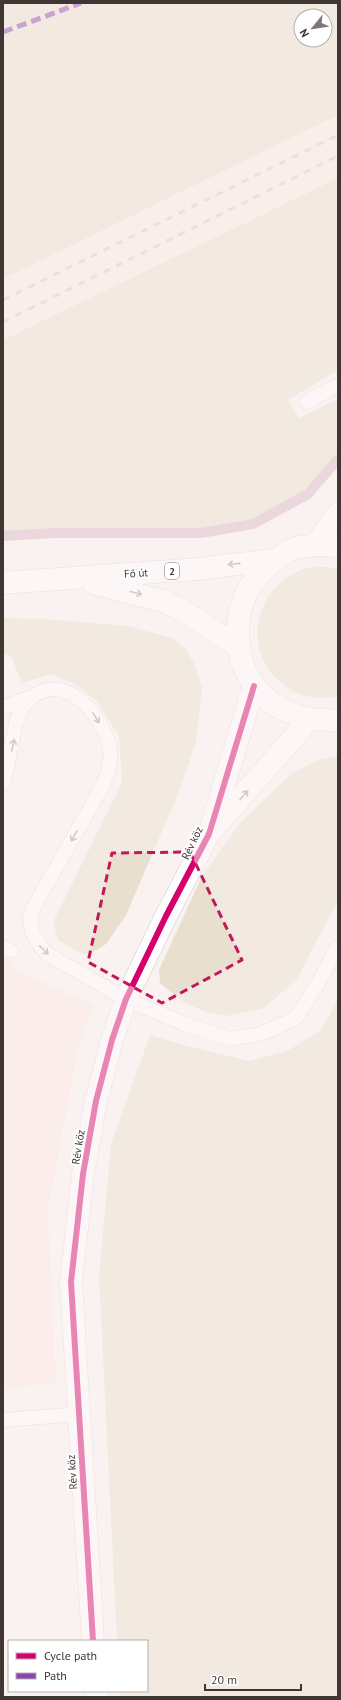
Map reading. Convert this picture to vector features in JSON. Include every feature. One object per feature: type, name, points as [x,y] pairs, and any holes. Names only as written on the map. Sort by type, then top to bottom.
[{"type":"street","points":[[316,544],[338,514]]},
{"type":"street","name":"Fő út","points":[[338,546],[316,544],[293,549],[273,560],[251,584],[240,608],[238,614],[237,646],[243,668],[254,686],[270,702],[288,713],[310,720],[338,720]]},
{"type":"street","name":"Fő út","points":[[3,583],[190,569],[273,560]]},
{"type":"street","name":"Fő út","points":[[71,577],[166,602],[237,646]]},
{"type":"street","name":"Rév köz","points":[[93,1640],[71,1282],[83,1174],[96,1101],[110,1047],[126,999],[166,916],[209,834],[254,686]]},
{"type":"street","name":"Rév köz","points":[[209,834],[310,720]]},
{"type":"lane","points":[[307,402],[338,385]]},
{"type":"lane","points":[[3,708],[50,689],[64,690],[85,704],[94,714],[107,737],[111,756],[102,787],[32,910],[30,924],[35,939],[47,954],[126,999],[185,1024],[230,1039],[260,1034],[295,1019],[317,985],[338,947]]},
{"type":"lane","points":[[3,783],[22,708],[36,695]]},
{"type":"lane","points":[[3,1420],[79,1414]]},
{"type":"highlighted area","points":[[190,852],[242,960],[162,1003],[88,962],[112,853]]},
{"type":"shaded area","points":[[3,3],[338,3],[338,115],[3,279]]},
{"type":"shaded area","points":[[338,115],[338,178],[3,340],[3,279]]},
{"type":"shaded area","points":[[338,178],[338,370],[288,400],[299,418],[338,399],[338,459],[308,494],[253,524],[201,533],[54,533],[3,536],[3,340]]},
{"type":"shaded area","points":[[328,567],[338,569],[338,697],[323,698],[304,696],[292,691],[283,684],[274,676],[264,661],[259,645],[258,629],[260,613],[267,599],[277,586],[291,575],[307,568]]},
{"type":"shaded area","points":[[3,618],[45,619],[128,626],[172,638],[185,648],[195,665],[202,688],[196,742],[179,792],[126,915],[106,944],[88,955],[74,950],[58,940],[53,922],[122,783],[119,736],[96,700],[73,683],[51,674],[22,683],[11,656],[3,654]]},
{"type":"shaded area","points":[[338,756],[338,900],[297,979],[264,1008],[227,1016],[206,1012],[183,1002],[160,983],[159,970],[202,876],[240,823],[292,773],[318,760]]},
{"type":"shaded area","points":[[3,942],[11,967],[93,1005],[77,1054],[48,1210],[56,1383],[3,1388]]},
{"type":"shaded area","points":[[338,1000],[338,1697],[120,1697],[120,1692],[148,1692],[148,1640],[117,1640],[99,1276],[111,1144],[150,1035],[187,1046],[250,1061],[289,1050],[321,1030]]},
{"type":"waterway","points":[[3,536],[54,533],[201,533],[253,524],[308,494],[338,459]]},
{"type":"railway","points":[[3,300],[338,135]]},
{"type":"railway","points":[[3,322],[338,156]]},
{"type":"marked path","points":[[3,32],[81,3]]},
{"type":"cycle path","points":[[93,1640],[71,1282],[83,1174],[96,1101],[112,1040],[126,999],[166,916],[209,834],[254,686]]}]
